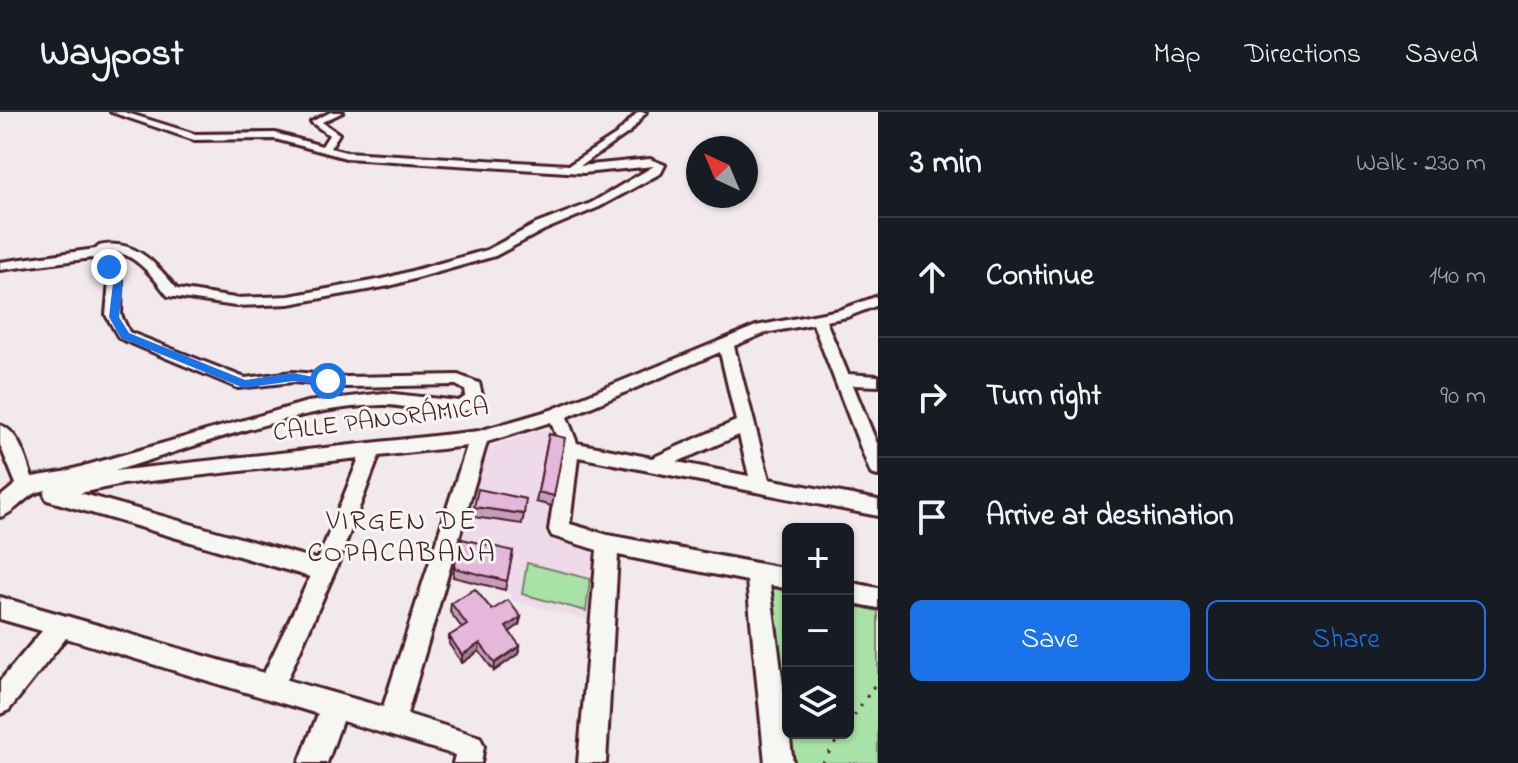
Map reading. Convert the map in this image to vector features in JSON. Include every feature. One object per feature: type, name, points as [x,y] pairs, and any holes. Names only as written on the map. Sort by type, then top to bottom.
[{"type":"street","points":[[0,266],[98,253],[118,247],[149,264],[173,293],[195,299],[289,300],[335,293],[491,253],[540,227],[595,205],[661,168],[650,162],[583,170],[364,157],[275,136],[194,137],[115,112]]},
{"type":"street","points":[[325,148],[334,134],[315,122],[339,112]]},
{"type":"street","points":[[571,168],[635,124],[642,112]]},
{"type":"street","points":[[0,509],[26,486],[319,405],[384,399],[461,407],[475,399],[473,387],[458,380],[346,382],[293,377],[244,384],[207,372],[135,341],[116,327],[113,307],[116,275],[98,257],[98,253]]},
{"type":"street","name":"CALLE PANORÁMICA","points":[[26,486],[48,492],[123,477],[479,438],[557,414],[780,323],[818,319],[878,300]]},
{"type":"street","points":[[818,319],[878,467]]},
{"type":"street","points":[[726,343],[761,486]]},
{"type":"street","points":[[841,379],[878,381]]},
{"type":"street","points":[[557,414],[570,449],[559,530],[608,544],[782,578]]},
{"type":"street","points":[[653,465],[747,424]]},
{"type":"street","points":[[0,431],[13,450],[26,486]]},
{"type":"street","points":[[391,723],[479,438]]},
{"type":"street","points":[[270,688],[324,571],[372,449]]},
{"type":"street","points":[[570,449],[878,508]]},
{"type":"street","points":[[48,492],[324,571]]},
{"type":"street","points":[[592,763],[608,544]]},
{"type":"street","points":[[757,572],[779,763]]},
{"type":"street","points":[[854,593],[878,598]]},
{"type":"street","points":[[0,608],[391,723],[469,754]]},
{"type":"street","points":[[0,701],[61,627]]},
{"type":"street","points":[[313,763],[334,707]]},
{"type":"path","points":[[854,716],[878,680]]},
{"type":"path","points":[[822,763],[838,739]]},
{"type":"shaded area","points":[[545,429],[554,432],[562,448],[546,537],[594,551],[589,620],[512,601],[509,593],[450,578],[486,448]]},
{"type":"green space","points":[[527,563],[590,579],[586,611],[522,594]]},
{"type":"green space","points":[[766,586],[782,589],[782,704]]},
{"type":"green space","points":[[854,605],[878,611],[878,763],[790,763],[787,739],[854,739]]},
{"type":"building","points":[[549,434],[565,438],[554,496],[538,492]]},
{"type":"building","points":[[478,489],[526,499],[524,514],[474,507]]},
{"type":"building","points":[[462,539],[513,551],[507,581],[454,568]]},
{"type":"building","points":[[475,589],[492,610],[508,600],[521,617],[506,627],[520,646],[495,663],[480,643],[462,655],[449,636],[467,625],[451,603]]},
{"type":"district","name":"VIRGEN DE COPACABANA","points":[[402,538]]},
{"type":"route","points":[[109,267],[118,283],[113,307],[116,327],[124,335],[244,384],[261,384],[293,377],[328,381]]}]
